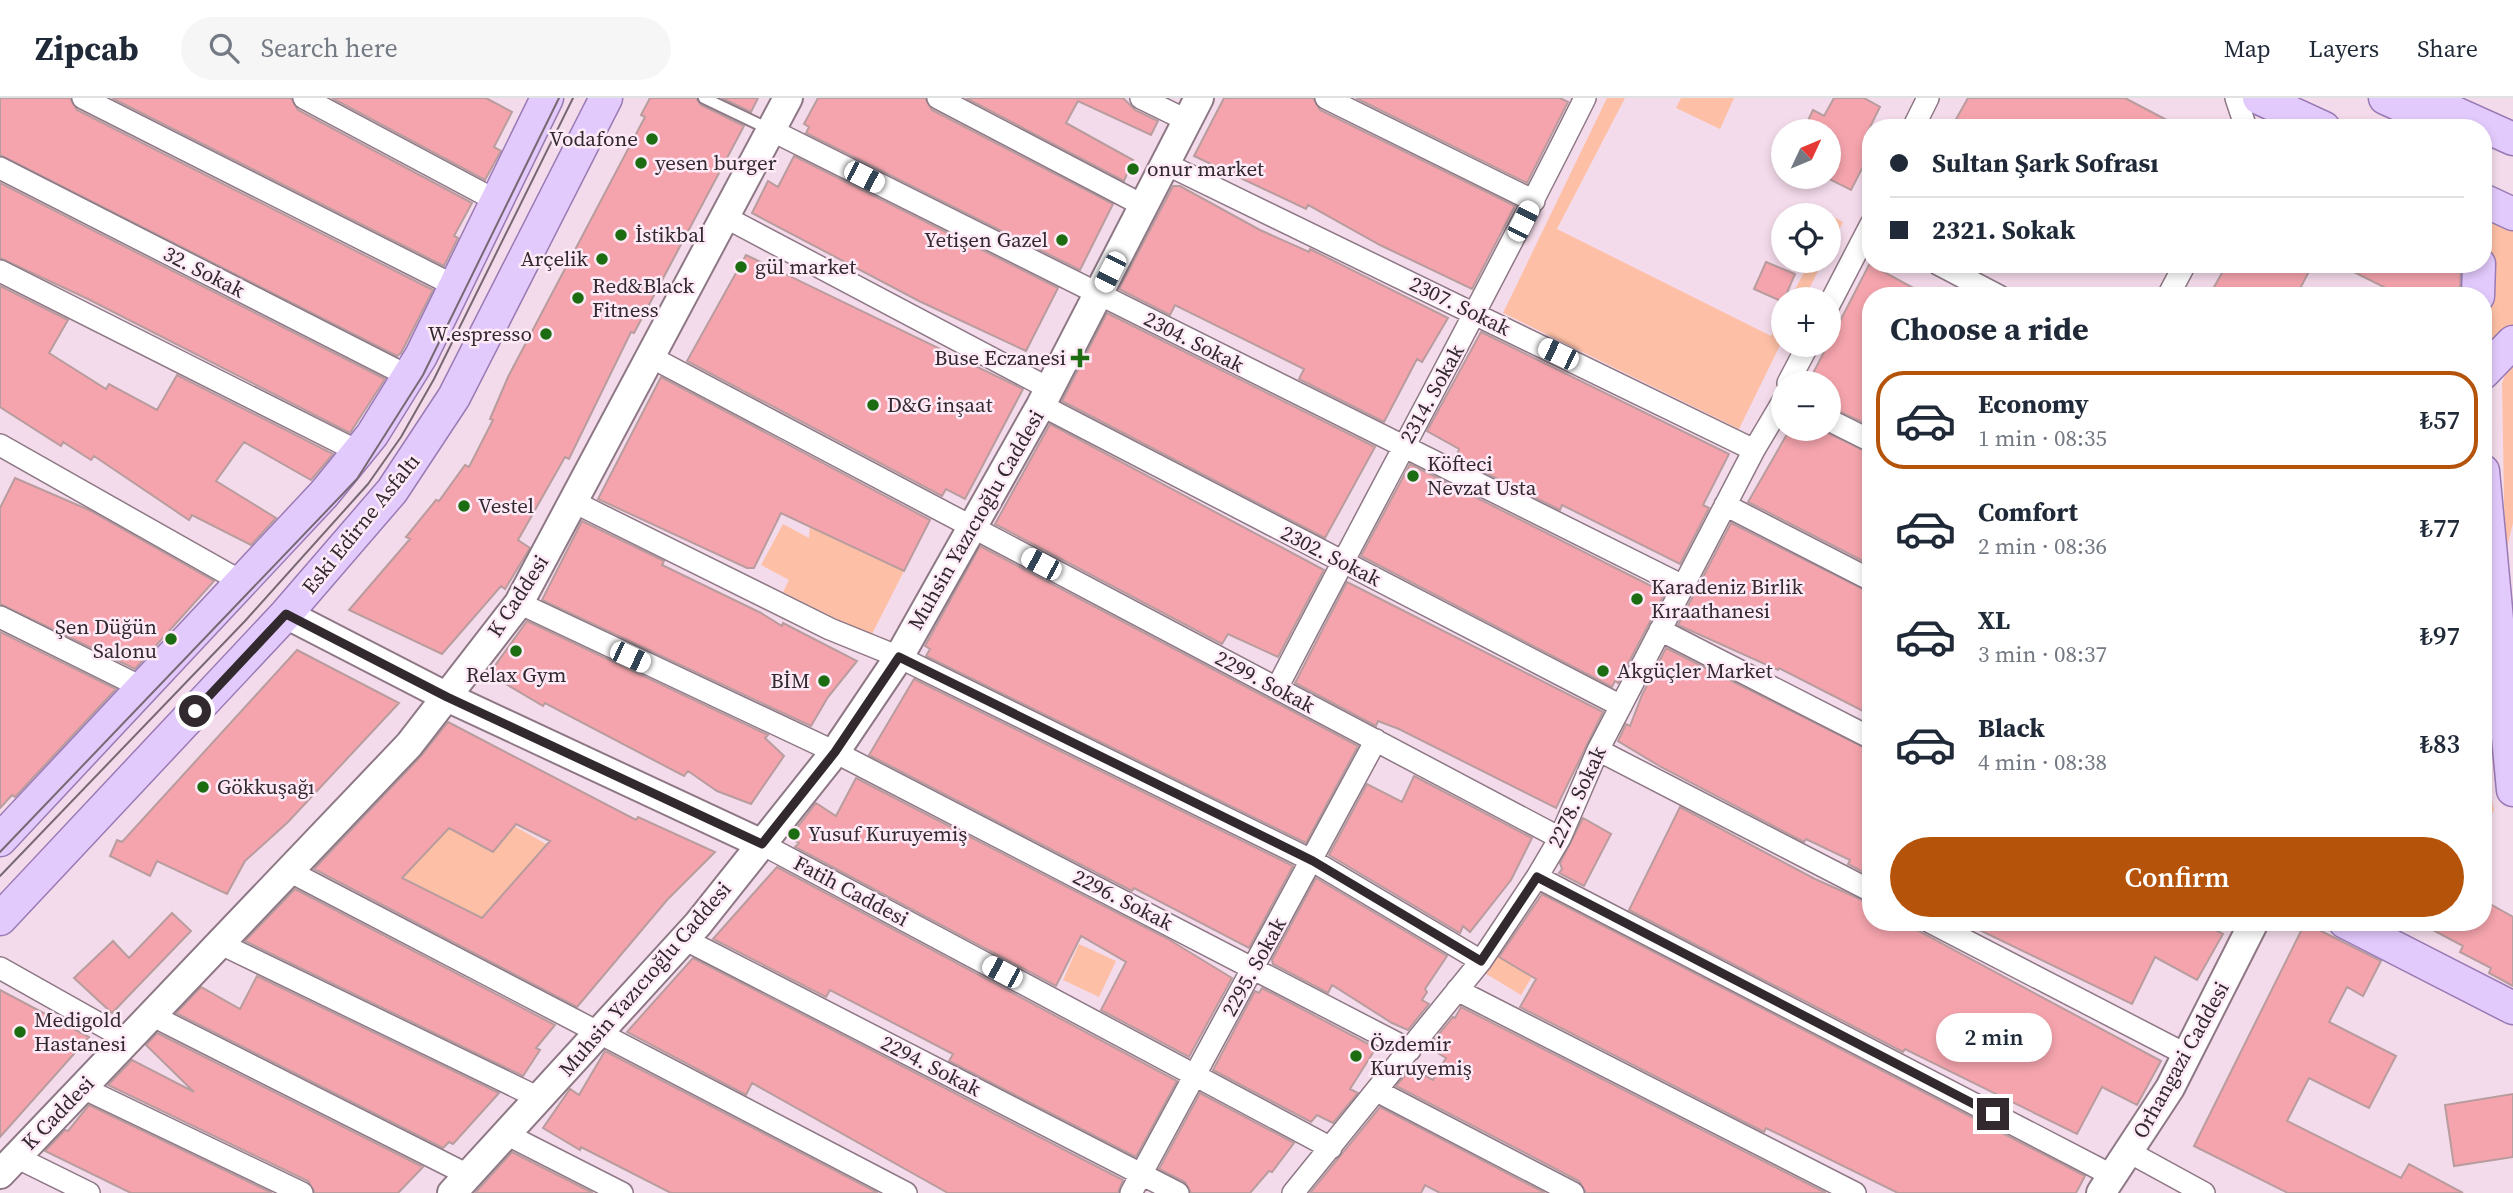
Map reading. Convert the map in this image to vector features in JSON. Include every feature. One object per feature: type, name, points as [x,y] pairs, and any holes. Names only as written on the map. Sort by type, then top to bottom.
[{"type":"main road","name":"Eski Edirne Asfaltı","points":[[0,919],[286,614],[392,491],[454,397],[606,98]]},
{"type":"main road","name":"K Caddesi","points":[[8,1165],[409,745],[519,603],[788,98]]},
{"type":"main road","points":[[2385,98],[2430,119]]},
{"type":"main road","points":[[2422,98],[2469,119]]},
{"type":"main road","points":[[0,840],[324,494],[359,452],[408,376],[455,286],[497,201],[540,100]]},
{"type":"main road","points":[[2275,102],[2307,119]]},
{"type":"main road","name":"Muhsin Yazıcıoğlu Caddesi","points":[[460,1184],[684,939],[835,752],[899,657],[1046,397],[1193,109]]},
{"type":"main road","points":[[2492,130],[2513,139]]},
{"type":"main road","points":[[2492,148],[2513,157]]},
{"type":"main road","points":[[2492,204],[2513,214]]},
{"type":"main road","points":[[2492,364],[2513,342]]},
{"type":"main road","points":[[2492,572],[2513,790]]},
{"type":"main road","name":"Fatih Caddesi","points":[[286,614],[447,697],[762,844]]},
{"type":"main road","name":"Orhangazi Caddesi","points":[[2107,1184],[2187,1055],[2243,931]]},
{"type":"main road","points":[[2363,931],[2513,1008]]},
{"type":"street","points":[[83,98],[455,286]]},
{"type":"street","points":[[304,98],[497,201]]},
{"type":"street","points":[[938,98],[1144,206]]},
{"type":"street","points":[[1141,98],[1193,109]]},
{"type":"street","points":[[1326,98],[1534,201]]},
{"type":"street","name":"2314. Sokak","points":[[1277,688],[1402,446],[1476,314],[1585,98]]},
{"type":"street","points":[[1918,119],[1928,98]]},
{"type":"street","points":[[2236,98],[2243,119]]},
{"type":"street","name":"2304. Sokak","points":[[771,130],[1683,586]]},
{"type":"street","name":"2307. Sokak","points":[[1166,164],[1754,450]]},
{"type":"street","name":"32. Sokak","points":[[0,168],[408,376]]},
{"type":"street","name":"2302. Sokak","points":[[725,217],[1342,562],[1621,706]]},
{"type":"street","points":[[1838,287],[1862,242]]},
{"type":"street","points":[[0,271],[359,452]]},
{"type":"street","points":[[1955,273],[1982,287]]},
{"type":"street","name":"2299. Sokak","points":[[649,356],[1560,838]]},
{"type":"street","name":"2278. Sokak","points":[[1293,1193],[1481,961],[1537,877],[1560,838],[1598,750],[1771,421]]},
{"type":"street","points":[[1841,427],[1862,437]]},
{"type":"street","points":[[0,445],[242,582]]},
{"type":"street","points":[[574,502],[830,629],[899,657],[1313,861],[1481,961]]},
{"type":"street","points":[[1725,505],[1862,575]]},
{"type":"street","name":"2296. Sokak","points":[[519,603],[835,752],[1410,1050]]},
{"type":"street","points":[[0,617],[143,688]]},
{"type":"street","points":[[1660,630],[1862,733]]},
{"type":"street","name":"2295. Sokak","points":[[1131,1193],[1313,861],[1376,740]]},
{"type":"street","points":[[1598,750],[1862,886]]},
{"type":"street","name":"Fatih Caddesi","points":[[762,844],[1331,1148]]},
{"type":"street","points":[[289,871],[906,1193]]},
{"type":"street","points":[[1537,877],[2107,1184]]},
{"type":"street","points":[[1947,931],[2187,1055]]},
{"type":"street","name":"2294. Sokak","points":[[684,939],[1178,1193]]},
{"type":"street","points":[[219,943],[539,1098]]},
{"type":"street","points":[[0,968],[128,1040]]},
{"type":"street","points":[[1457,990],[1855,1193]]},
{"type":"street","points":[[151,1015],[460,1184]]},
{"type":"street","points":[[83,1087],[302,1193]]},
{"type":"street","points":[[1377,1091],[1573,1193]]},
{"type":"street","points":[[506,1134],[622,1193]]},
{"type":"street","points":[[2129,1152],[2204,1193]]},
{"type":"street","points":[[8,1165],[89,1193]]},
{"type":"lane","name":"2304. Sokak","points":[[704,98],[771,130]]},
{"type":"shaded area","points":[[1607,98],[1625,98],[1557,229],[1771,336],[1771,357],[1774,357],[1739,429],[1503,313]]},
{"type":"shaded area","points":[[1681,98],[1734,98],[1720,129],[1676,108]]},
{"type":"shaded area","points":[[2492,220],[2513,231],[2513,325],[2502,331],[2492,342]]},
{"type":"shaded area","points":[[1804,273],[1817,273],[1810,287],[1796,287]]},
{"type":"shaded area","points":[[2513,356],[2513,523],[2505,555],[2502,383]]},
{"type":"shaded area","points":[[783,524],[809,538],[810,524],[904,571],[871,636],[783,592],[789,580],[761,565]]},
{"type":"shaded area","points":[[514,826],[548,845],[482,919],[403,877],[449,828],[493,852]]},
{"type":"shaded area","points":[[1079,944],[1116,961],[1099,997],[1063,980]]},
{"type":"shaded area","points":[[1494,954],[1532,977],[1521,995],[1483,972]]},
{"type":"building","points":[[0,98],[70,98],[77,110],[433,290],[401,353],[397,356],[0,155]]},
{"type":"building","points":[[112,98],[291,98],[298,110],[472,203],[454,236],[458,238],[444,266]]},
{"type":"building","points":[[332,98],[486,98],[512,112],[494,147],[501,151],[485,180]]},
{"type":"building","points":[[650,98],[696,98],[701,105],[744,126],[634,333],[631,332],[569,459],[565,457],[518,540],[530,548],[505,589],[501,586],[442,654],[349,610],[410,539],[406,537],[436,500],[439,501],[465,465],[469,467],[493,420],[490,419],[508,377],[645,117],[641,115]]},
{"type":"building","points":[[722,98],[758,98],[751,112]]},
{"type":"building","points":[[818,98],[925,98],[932,110],[1113,204],[1080,270],[806,133],[809,127],[804,124]]},
{"type":"building","points":[[966,98],[1123,98],[1135,110],[1158,121],[1151,135],[1078,101],[1066,123],[1133,160],[1124,181]]},
{"type":"building","points":[[1224,98],[1313,98],[1320,110],[1515,206],[1472,289],[1380,245],[1308,205],[1306,209],[1194,156]]},
{"type":"building","points":[[1356,98],[1560,98],[1568,102],[1527,183]]},
{"type":"building","points":[[1834,98],[1864,98],[1880,107],[1874,119],[1862,119],[1862,169],[1851,190],[1841,185],[1841,119],[1809,119],[1813,110],[1824,116]]},
{"type":"building","points":[[1968,98],[2125,98],[2165,119],[1956,119]]},
{"type":"building","points":[[794,156],[1058,288],[1026,351],[919,301],[752,213],[768,181],[778,187]]},
{"type":"building","points":[[0,183],[385,379],[350,433],[88,299],[0,258]]},
{"type":"building","points":[[1173,186],[1180,186],[1260,230],[1309,252],[1310,249],[1448,318],[1422,362],[1417,359],[1384,422],[1299,379],[1304,369],[1175,305],[1170,315],[1119,289]]},
{"type":"building","points":[[746,255],[1023,389],[965,499],[946,489],[942,496],[687,361]]},
{"type":"building","points":[[1766,262],[1771,264],[1771,273],[1795,274],[1789,287],[1771,287],[1771,297],[1754,289]]},
{"type":"building","points":[[1865,273],[1886,273],[1911,287],[1862,287],[1862,422],[1841,412],[1841,371],[1814,371],[1821,357],[1841,357],[1841,319]]},
{"type":"building","points":[[2222,273],[2308,273],[2301,287],[2214,287]]},
{"type":"building","points":[[2356,273],[2461,273],[2460,287],[2384,287]]},
{"type":"building","points":[[0,286],[68,320],[49,353],[106,389],[109,384],[157,410],[177,375],[333,454],[311,480],[244,442],[216,481],[276,518],[251,545],[192,515],[189,520],[94,456],[91,460],[63,442],[61,446],[0,407]]},
{"type":"building","points":[[1107,313],[1375,447],[1325,538],[1062,401]]},
{"type":"building","points":[[1481,332],[1729,454],[1703,505],[1709,508],[1680,564],[1562,505],[1560,510],[1456,458],[1459,449],[1427,431]]},
{"type":"building","points":[[661,377],[930,520],[904,571],[781,513],[754,568],[747,568],[598,499]]},
{"type":"building","points":[[1050,424],[1324,570],[1278,657],[1228,634],[1222,644],[995,524]]},
{"type":"building","points":[[1841,439],[1862,450],[1862,560],[1748,502],[1783,441]]},
{"type":"building","points":[[1410,464],[1665,593],[1618,683],[1615,681],[1612,687],[1361,556]]},
{"type":"building","points":[[15,478],[89,510],[214,581],[135,669],[0,604],[0,508]]},
{"type":"building","points":[[582,521],[664,561],[662,565],[857,661],[828,697],[811,726],[542,600]]},
{"type":"building","points":[[1731,523],[1862,588],[1862,710],[1779,668],[1778,670],[1678,625]]},
{"type":"building","points":[[980,546],[1358,746],[1306,843],[926,656],[930,649],[925,646]]},
{"type":"building","points":[[1347,582],[1603,712],[1556,808],[1399,729],[1378,721],[1376,726],[1295,683]]},
{"type":"building","points":[[527,621],[768,735],[765,738],[784,756],[751,804],[717,791],[688,771],[684,776],[545,703],[543,706],[489,674]]},
{"type":"building","points":[[0,632],[116,689],[15,797],[12,795],[0,808]]},
{"type":"building","points":[[1666,648],[1862,746],[1862,871],[1848,864],[1850,860],[1806,839],[1804,842],[1661,767],[1618,741],[1626,724],[1630,726]]},
{"type":"building","points":[[297,650],[399,703],[288,822],[245,861],[227,894],[157,861],[150,876],[110,856],[117,840],[122,842]]},
{"type":"building","points":[[914,679],[1293,866],[1249,948],[1134,888],[1132,891],[869,755]]},
{"type":"building","points":[[448,722],[636,820],[638,817],[715,852],[667,900],[577,1007],[314,869],[421,756]],"holes":[[[516,824],[550,841],[482,918],[402,878],[449,828],[493,852]]]},
{"type":"building","points":[[1414,776],[1532,838],[1511,880],[1470,932],[1463,926],[1460,933],[1329,855],[1367,784],[1402,802]]},
{"type":"building","points":[[856,778],[1168,939],[1232,978],[1189,1057],[1101,1010],[1126,962],[1081,936],[1056,986],[795,847],[799,843],[789,838],[816,803],[836,816]]},
{"type":"building","points":[[1680,807],[1815,879],[1862,900],[1862,931],[1919,931],[2161,1061],[2137,1105],[2102,1087],[2077,1134],[1905,1049],[1903,1052],[1629,910]]},
{"type":"building","points":[[1583,818],[1611,834],[1584,886],[1559,873],[1562,869],[1560,863]]},
{"type":"building","points":[[777,867],[1177,1081],[1136,1157],[949,1061],[953,1054],[830,990],[826,997],[713,939]]},
{"type":"building","points":[[1316,878],[1447,956],[1425,989],[1427,992],[1422,1000],[1429,1004],[1408,1030],[1392,1023],[1332,985],[1328,993],[1273,964],[1272,960]]},
{"type":"building","points":[[295,889],[555,1025],[536,1048],[540,1050],[523,1076],[245,941]]},
{"type":"building","points":[[1542,894],[2085,1176],[2076,1193],[1898,1193],[1766,1128],[1764,1132],[1520,1007],[1536,979],[1499,957]]},
{"type":"building","points":[[2492,905],[2513,917],[2513,986],[2489,973],[2491,968],[2460,952],[2463,946],[2435,931],[2492,931]]},
{"type":"building","points":[[172,913],[191,931],[112,1013],[74,978],[113,941],[129,958]]},
{"type":"building","points":[[1982,931],[2218,931],[2223,934],[2197,980],[2155,957],[2132,1004]]},
{"type":"building","points":[[2301,931],[2321,931],[2381,961],[2363,996],[2347,987],[2329,1022],[2396,1056],[2369,1108],[2309,1078],[2287,1121],[2401,1178],[2409,1164],[2463,1193],[2288,1193],[2194,1146]]},
{"type":"building","points":[[693,958],[1123,1180],[1118,1193],[948,1193],[752,1083],[746,1095],[627,1032]]},
{"type":"building","points":[[257,976],[499,1093],[453,1144],[449,1142],[443,1148],[176,1013],[201,987],[240,1009]]},
{"type":"building","points":[[1262,988],[1376,1048],[1350,1089],[1358,1093],[1333,1123],[1317,1115],[1311,1122],[1213,1070],[1255,991],[1259,993]]},
{"type":"building","points":[[0,990],[89,1037],[0,1137]]},
{"type":"building","points":[[1461,1007],[1826,1193],[1586,1193],[1579,1181],[1396,1086],[1411,1068],[1433,1080],[1446,1058],[1428,1047],[1453,1017],[1455,1018]]},
{"type":"building","points":[[157,1033],[423,1167],[398,1193],[315,1193],[308,1181],[108,1085],[132,1060],[194,1092],[146,1045]]},
{"type":"building","points":[[605,1051],[878,1193],[671,1193],[581,1147],[580,1150],[543,1128],[570,1089],[579,1095]]},
{"type":"building","points":[[1200,1093],[1294,1143],[1272,1172],[1269,1171],[1250,1193],[1191,1193],[1185,1182],[1159,1169]]},
{"type":"building","points":[[2513,1094],[2513,1157],[2454,1166],[2445,1105]]},
{"type":"building","points":[[89,1105],[272,1193],[131,1193],[45,1151],[65,1130],[68,1131]]},
{"type":"building","points":[[1380,1107],[1545,1193],[1440,1193],[1425,1185],[1421,1193],[1310,1193]]},
{"type":"building","points":[[512,1152],[593,1193],[475,1193]]},
{"type":"tram line","points":[[0,852],[357,479],[423,375],[559,98]]},
{"type":"tram line","points":[[0,876],[245,621],[368,484],[401,437],[434,379],[573,98]]},
{"type":"place","name":"Vodafone","points":[[652,139]]},
{"type":"place","name":"yesen burger","points":[[641,163]]},
{"type":"place","name":"onur market","points":[[1133,169]]},
{"type":"place","name":"İstikbal","points":[[621,235]]},
{"type":"place","name":"Yetişen Gazel","points":[[1062,240]]},
{"type":"place","name":"Arçelik","points":[[602,259]]},
{"type":"place","name":"gül market","points":[[741,267]]},
{"type":"place","name":"Red&Black Fitness","points":[[578,298]]},
{"type":"place","name":"W.espresso","points":[[546,334]]},
{"type":"place","name":"Buse Eczanesi","points":[[1080,358]]},
{"type":"place","name":"D&G inşaat","points":[[873,405]]},
{"type":"place","name":"Köfteci Nevzat Usta","points":[[1413,476]]},
{"type":"place","name":"Vestel","points":[[464,506]]},
{"type":"place","name":"Karadeniz Birlik Kıraathanesi","points":[[1637,599]]},
{"type":"place","name":"Şen Düğün Salonu","points":[[171,639]]},
{"type":"place","name":"Relax Gym","points":[[516,651]]},
{"type":"place","name":"Akgüçler Market","points":[[1603,671]]},
{"type":"place","name":"BİM","points":[[824,681]]},
{"type":"place","name":"Gökkuşağı","points":[[203,787]]},
{"type":"place","name":"Yusuf Kuruyemiş","points":[[794,834]]},
{"type":"place","name":"Medigold Hastanesi","points":[[20,1032]]},
{"type":"place","name":"Özdemir Kuruyemiş","points":[[1356,1056]]},
{"type":"route","points":[[195,711],[286,614],[447,697],[762,844],[835,752],[899,657],[1313,861],[1481,961],[1537,877],[1993,1114]]}]
